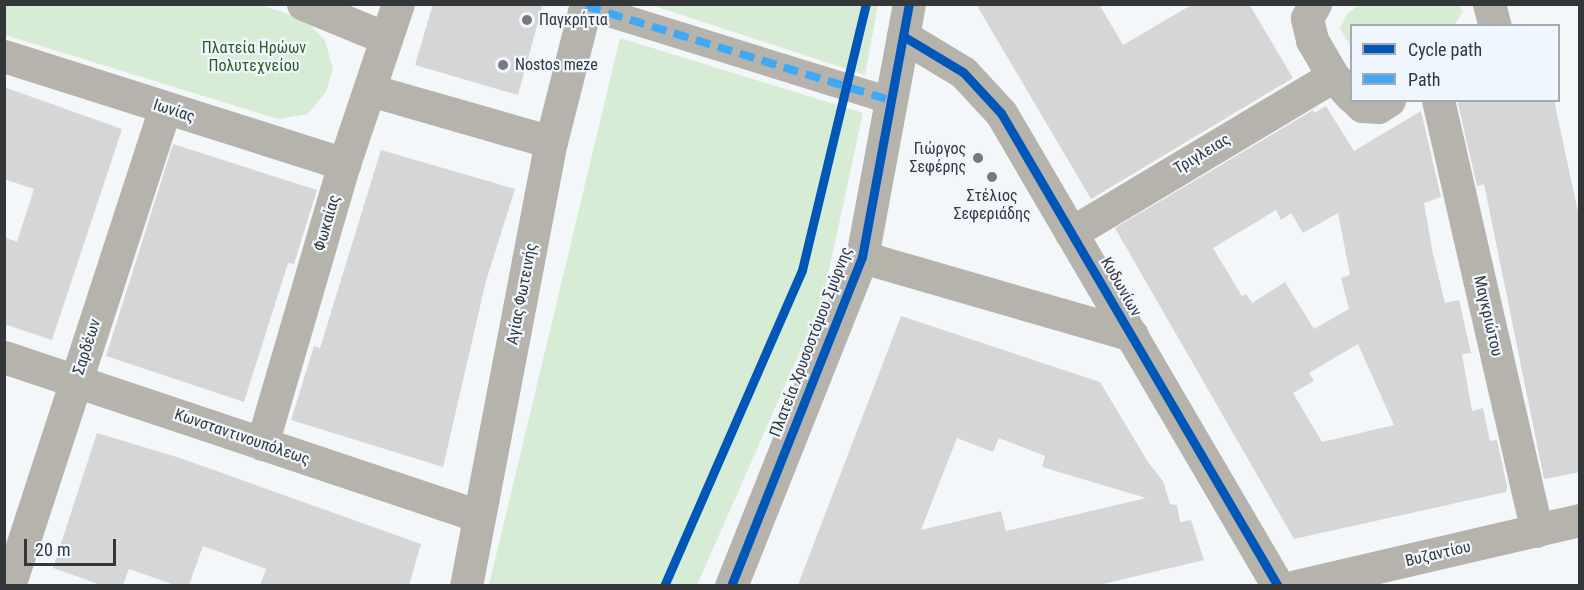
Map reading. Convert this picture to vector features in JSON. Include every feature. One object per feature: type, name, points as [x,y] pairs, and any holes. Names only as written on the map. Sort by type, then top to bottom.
[{"type":"street","points":[[303,4],[386,38]]},
{"type":"street","name":"Φωκαίας","points":[[262,444],[344,164],[398,4]]},
{"type":"street","name":"Πλατεία Χρυσοστόμου Σμύρνης","points":[[731,585],[862,257],[889,100],[909,4]]},
{"type":"street","points":[[1315,4],[1307,18],[1312,39],[1342,86]]},
{"type":"street","points":[[1489,4],[1495,24]]},
{"type":"street","points":[[586,5],[889,100]]},
{"type":"street","name":"Αγίας Φωτεινής","points":[[466,585],[551,142],[586,5]]},
{"type":"street","name":"Κυδωνίων","points":[[903,36],[963,72],[1001,113],[1278,585]]},
{"type":"street","name":"Ιωνίας","points":[[4,56],[344,164]]},
{"type":"street","name":"Τριγλειας","points":[[1071,233],[1342,86]]},
{"type":"street","points":[[370,90],[551,142]]},
{"type":"street","points":[[1358,102],[1362,106],[1378,106],[1385,102]]},
{"type":"street","name":"Μαγκριώτου","points":[[1438,102],[1537,531]]},
{"type":"street","name":"Σαρδέων","points":[[9,585],[165,108]]},
{"type":"street","points":[[862,257],[1132,335]]},
{"type":"street","name":"Κωνσταντινουπόλεως","points":[[4,357],[479,516]]},
{"type":"street","name":"Βυζαντίου","points":[[1296,585],[1580,520]]},
{"type":"green space","points":[[878,4],[865,75],[651,5]]},
{"type":"green space","points":[[1360,4],[1459,5],[1463,11],[1456,24],[1350,24],[1350,46],[1340,28],[1347,14]]},
{"type":"green space","name":"Πλατεία Ηρώων Πολυτεχνείου","points":[[4,5],[261,5],[306,20],[325,41],[333,69],[326,92],[308,114],[278,119],[5,35]]},
{"type":"green space","points":[[620,38],[863,113],[822,302],[697,585],[489,585]]},
{"type":"building","points":[[433,4],[543,4],[518,95],[415,65]]},
{"type":"building","points":[[976,4],[1099,4],[1123,45],[1193,4],[1249,4],[1293,78],[1091,199]]},
{"type":"building","points":[[4,87],[122,129],[52,340],[4,324],[4,237],[17,242],[34,189],[4,179]]},
{"type":"building","points":[[1457,102],[1554,102],[1580,221],[1580,472],[1544,479],[1484,184],[1477,186]]},
{"type":"building","points":[[1326,106],[1354,151],[1421,111],[1441,197],[1424,203],[1433,254],[1445,303],[1459,300],[1471,353],[1462,354],[1472,411],[1483,408],[1490,441],[1497,440],[1507,486],[1506,492],[1294,539],[1115,228],[1313,110],[1314,113]],"holes":[[[1276,210],[1281,220],[1291,213],[1303,233],[1338,213],[1350,275],[1341,278],[1349,309],[1314,329],[1285,282],[1252,303],[1246,294],[1242,296],[1213,248]],[[1358,344],[1394,425],[1322,442],[1293,393],[1314,381],[1309,373]]]},
{"type":"building","points":[[173,144],[317,190],[294,264],[288,263],[244,402],[106,356]]},
{"type":"building","points":[[381,150],[515,189],[486,281],[443,467],[291,420],[314,346],[320,348]]},
{"type":"building","points":[[901,316],[1100,382],[1148,462],[1163,481],[1170,504],[1177,505],[1180,522],[1191,520],[1204,560],[1099,585],[798,585]],"holes":[[[957,438],[993,452],[999,438],[1045,456],[1042,467],[1146,498],[1006,531],[1001,511],[921,530]]]},
{"type":"building","points":[[97,433],[180,458],[421,544],[409,585],[260,585],[266,569],[203,546],[189,585],[175,585],[129,569],[123,585],[101,585],[53,568]]},
{"type":"marked path","points":[[586,6],[889,100]]},
{"type":"cycle path","points":[[664,586],[802,270],[866,4]]},
{"type":"cycle path","points":[[731,586],[862,257],[909,4]]},
{"type":"cycle path","points":[[903,36],[963,72],[1001,113],[1278,586]]},
{"type":"place","name":"Παγκρήτια","points":[[527,20]]},
{"type":"place","name":"Nostos meze","points":[[503,65]]},
{"type":"place","name":"Γιώργος Σεφέρης","points":[[978,158]]},
{"type":"place","name":"Στέλιος Σεφεριάδης","points":[[992,177]]}]
